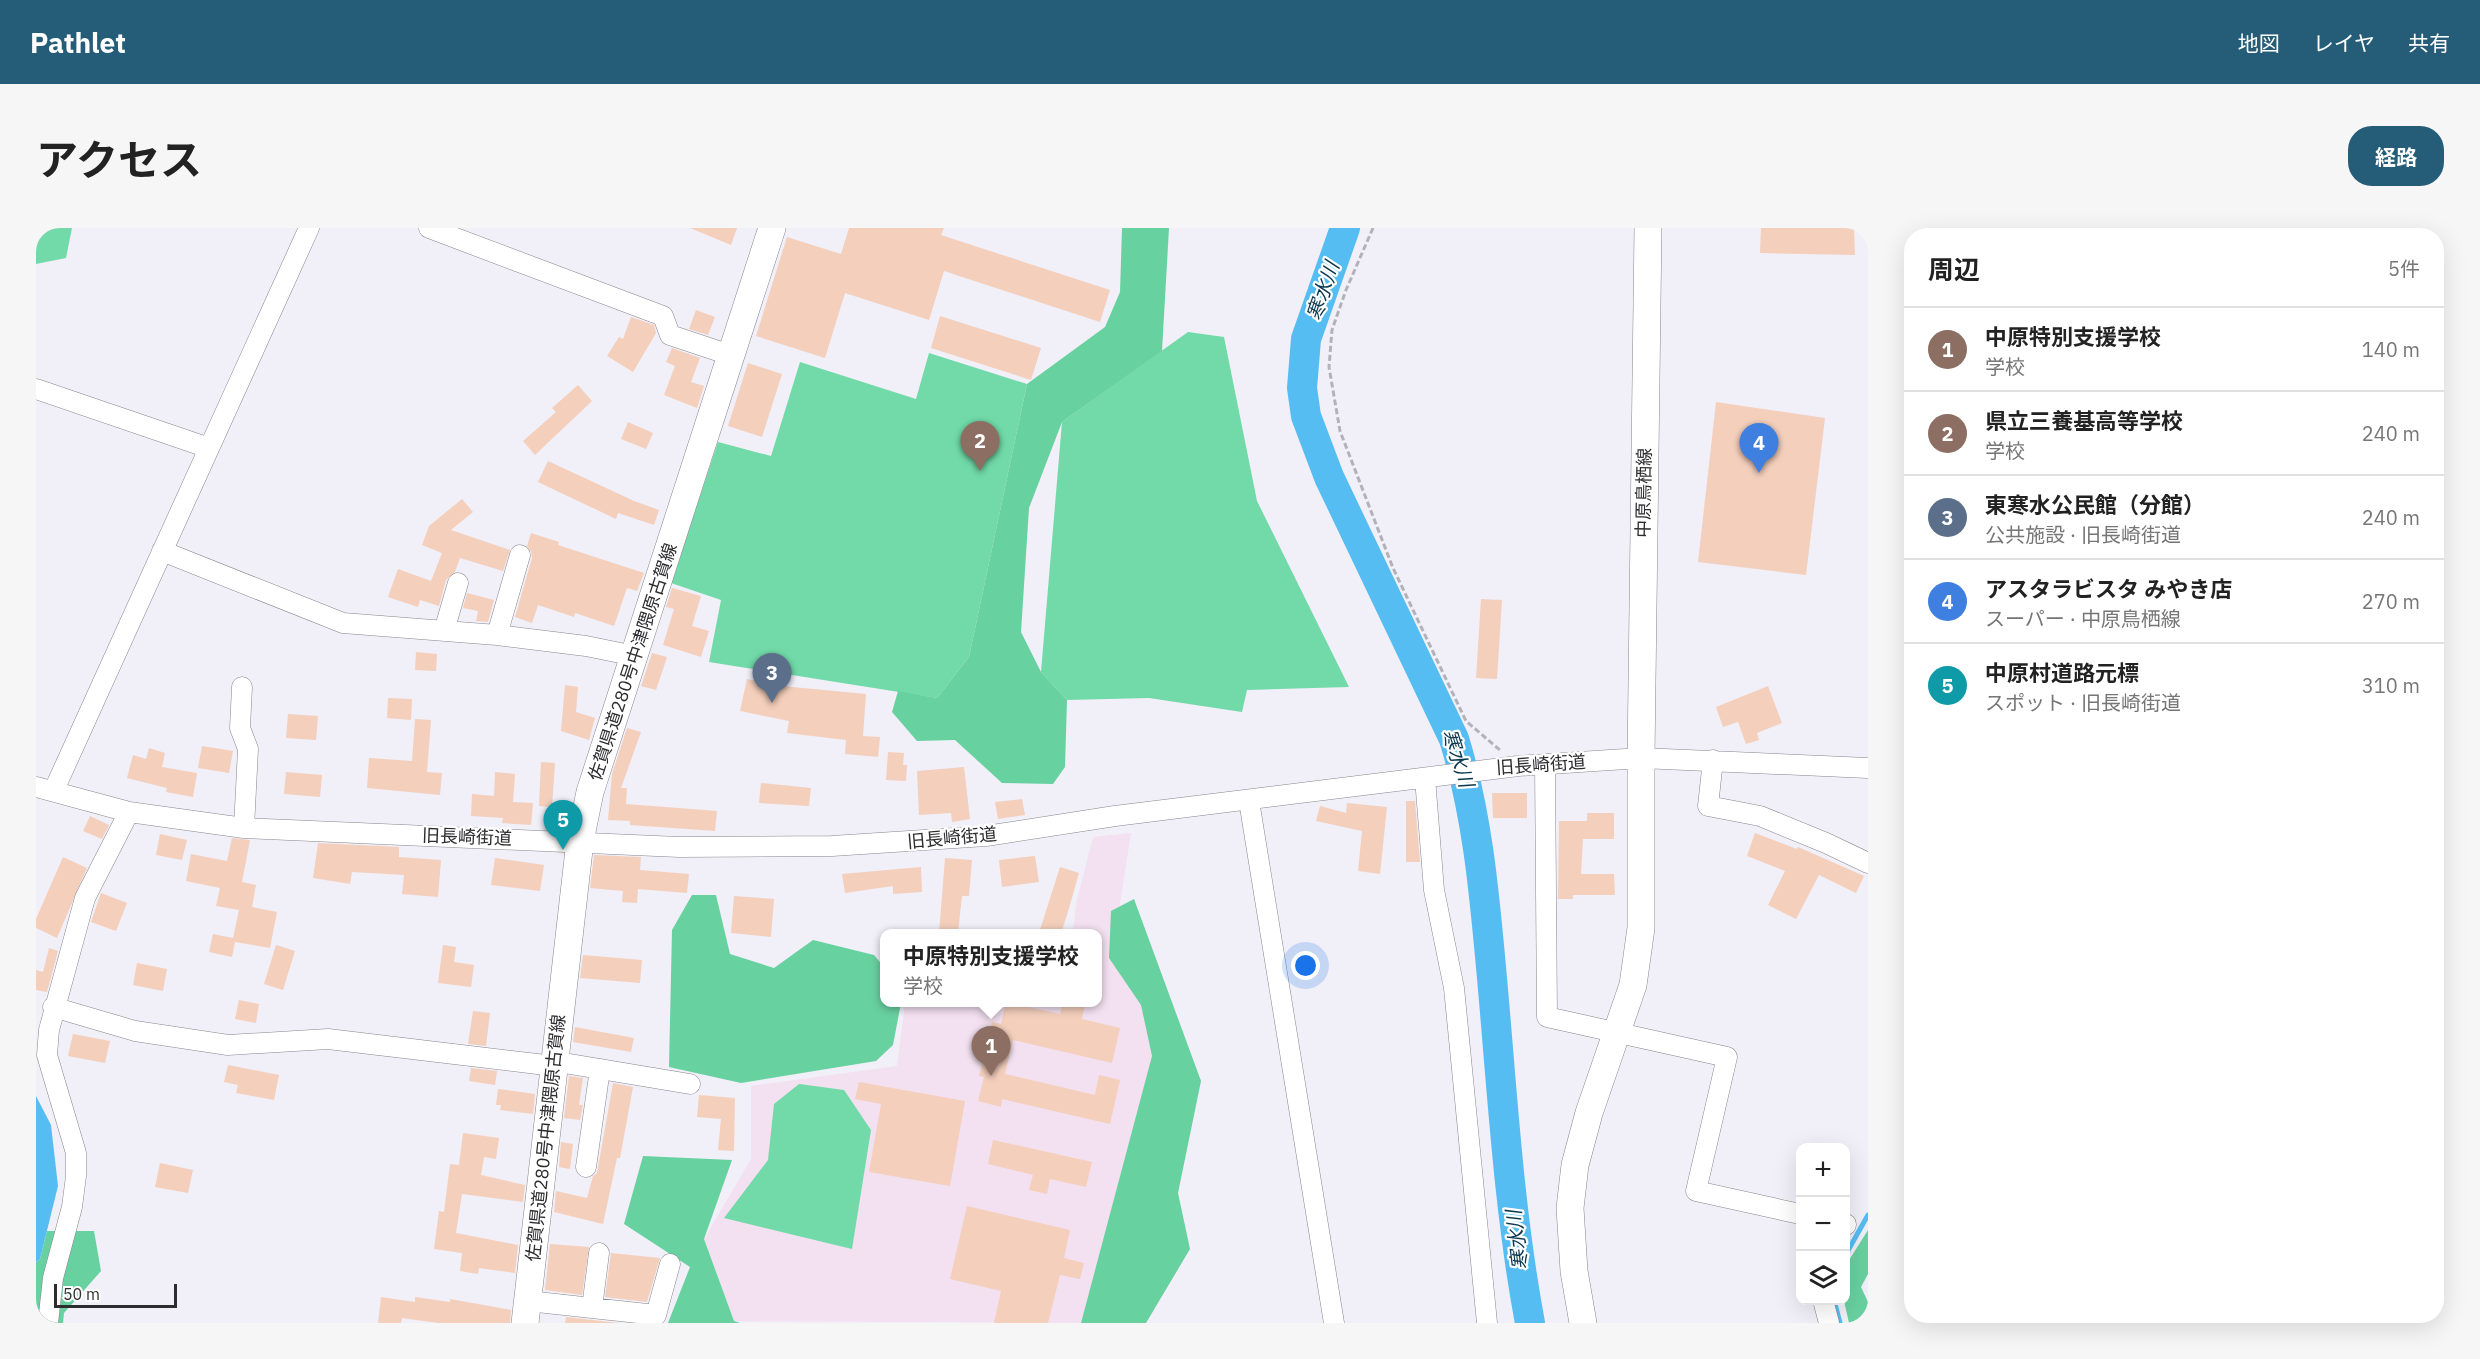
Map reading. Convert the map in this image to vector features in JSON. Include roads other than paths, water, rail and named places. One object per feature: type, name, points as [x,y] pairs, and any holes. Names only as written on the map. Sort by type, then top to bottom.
[{"type":"main road","name":"佐賀県道280号中津隈原古賀線","points":[[527,1312],[580,842],[590,792],[733,356],[772,228]]},
{"type":"main road","name":"中原鳥栖線","points":[[1582,1323],[1574,1271],[1570,1208],[1575,1165],[1589,1113],[1618,1033],[1632,985],[1641,928],[1648,228]]},
{"type":"street","points":[[45,788],[162,551],[309,228]]},
{"type":"street","points":[[419,228],[429,228],[663,316],[670,335],[733,356]]},
{"type":"street","points":[[36,389],[209,448]]},
{"type":"street","points":[[162,551],[343,623],[497,635],[586,646],[635,656]]},
{"type":"street","points":[[497,635],[520,555]]},
{"type":"street","points":[[444,631],[458,583]]},
{"type":"street","points":[[242,687],[240,728],[248,749],[244,828]]},
{"type":"street","name":"旧長崎街道","points":[[45,788],[129,812],[244,828],[691,847],[832,846],[986,836],[1115,816],[1518,766],[1641,758],[1868,768]]},
{"type":"street","points":[[1713,760],[1708,806],[1760,816],[1868,863]]},
{"type":"street","points":[[1545,765],[1547,1017],[1727,1057],[1696,1191],[1796,1213]]},
{"type":"street","points":[[1425,778],[1434,890],[1454,988],[1487,1323]]},
{"type":"street","points":[[1249,801],[1334,1323]]},
{"type":"street","points":[[48,1323],[53,1278],[72,1207],[76,1176],[75,1154],[47,1055],[53,1007],[85,898],[129,812]]},
{"type":"street","points":[[53,1007],[135,1031],[228,1045],[328,1039],[554,1066],[564,1063],[690,1084]]},
{"type":"street","points":[[586,1167],[600,1069]]},
{"type":"street","points":[[592,1308],[599,1253]]},
{"type":"street","points":[[527,1312],[592,1308],[656,1315],[670,1264]]},
{"type":"street","points":[[1824,1305],[1829,1323]]},
{"type":"water","points":[[36,1096],[51,1125],[58,1186],[40,1259],[36,1262]]},
{"type":"waterway","name":"寒水川","points":[[1345,228],[1306,339],[1302,388],[1306,416],[1329,477],[1454,739],[1462,767],[1474,823],[1482,881],[1511,1190],[1530,1323]]},
{"type":"waterway","points":[[1848,1251],[1868,1215]]},
{"type":"waterway","points":[[1835,1305],[1840,1323]]},
{"type":"place","name":"県立三養基高等学校","points":[[980,471]]},
{"type":"place","name":"アスタラビスタ みやき店","points":[[1759,473]]},
{"type":"place","name":"東寒水公民館（分館）","points":[[772,703]]},
{"type":"place","name":"中原村道路元標","points":[[563,850]]},
{"type":"place","name":"中原特別支援学校","points":[[991,1076]]}]
